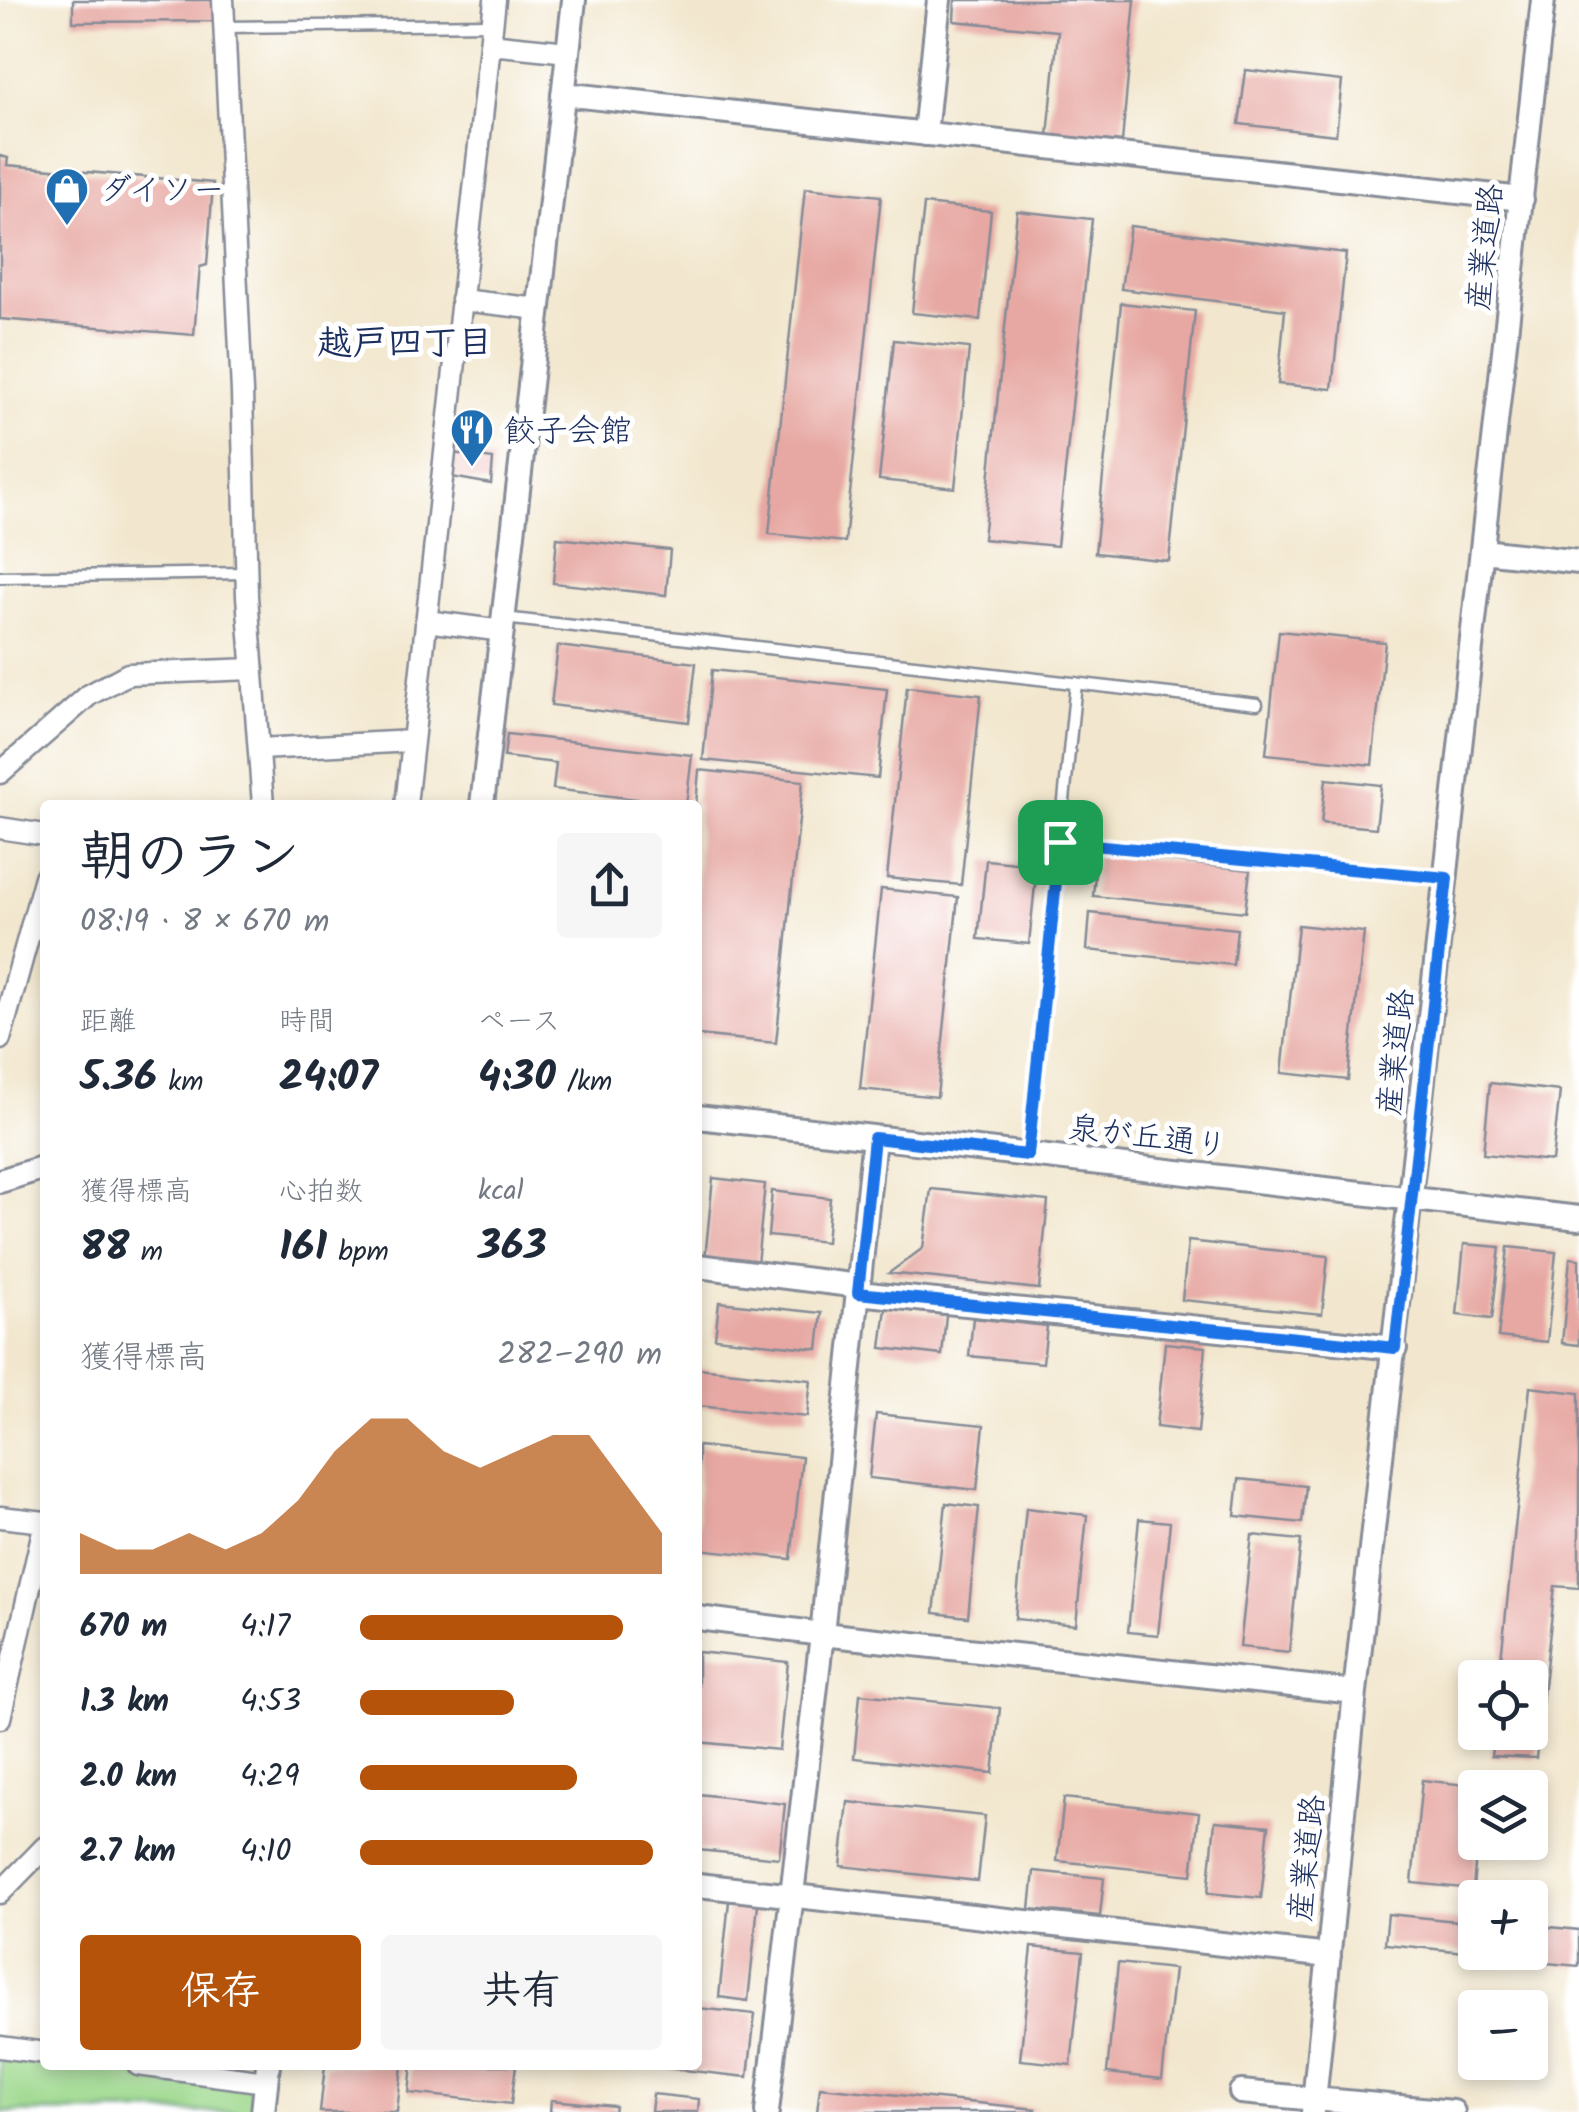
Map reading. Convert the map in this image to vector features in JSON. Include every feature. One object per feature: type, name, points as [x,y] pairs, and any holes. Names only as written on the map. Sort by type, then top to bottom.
[{"type":"street","points":[[223,0],[242,392],[246,573],[263,800]]},
{"type":"street","points":[[407,800],[494,0]]},
{"type":"street","points":[[483,800],[574,0]]},
{"type":"street","points":[[925,134],[940,0]]},
{"type":"street","name":"産業道路","points":[[1314,2105],[1542,0]]},
{"type":"street","points":[[491,34],[568,52]]},
{"type":"street","points":[[563,94],[1522,199]]},
{"type":"street","points":[[462,300],[539,308]]},
{"type":"street","points":[[1483,551],[1579,562]]},
{"type":"street","points":[[426,621],[503,624]]},
{"type":"street","points":[[0,773],[89,696],[128,674],[252,669]]},
{"type":"street","points":[[258,749],[413,741]]},
{"type":"street","points":[[0,828],[40,834]]},
{"type":"street","points":[[0,1039],[40,896]]},
{"type":"street","points":[[24,958],[40,963]]},
{"type":"street","name":"泉が丘通り","points":[[702,1117],[1579,1218]]},
{"type":"street","points":[[767,2112],[874,1138]]},
{"type":"street","points":[[0,1181],[40,1169]]},
{"type":"street","points":[[702,1267],[858,1289],[1395,1348]]},
{"type":"street","points":[[0,1517],[40,1521]]},
{"type":"street","points":[[0,1714],[40,1543]]},
{"type":"street","points":[[702,1619],[1356,1692]]},
{"type":"street","points":[[0,1893],[40,1853]]},
{"type":"street","points":[[0,1862],[25,1867]]},
{"type":"street","points":[[702,1885],[1329,1956]]},
{"type":"street","points":[[0,2047],[40,2052]]},
{"type":"street","points":[[210,2070],[267,2074],[263,2112]]},
{"type":"street","points":[[1241,2092],[1314,2105],[1454,2112]]},
{"type":"lane","points":[[223,28],[491,34]]},
{"type":"lane","points":[[0,577],[246,573]]},
{"type":"lane","points":[[503,624],[1257,704]]},
{"type":"lane","points":[[1028,1155],[1076,683]]},
{"type":"lane","points":[[1060,842],[1447,878]]},
{"type":"green space","points":[[0,2054],[40,2059],[40,2070],[123,2070],[258,2087],[255,2112],[0,2112]]},
{"type":"building","points":[[73,0],[217,0],[217,21],[73,22]]},
{"type":"building","points":[[955,0],[1135,0],[1122,142],[1048,136],[1058,31],[954,21]]},
{"type":"building","points":[[1246,70],[1342,81],[1336,135],[1239,124]]},
{"type":"building","points":[[0,156],[8,158],[7,165],[213,183],[207,265],[200,267],[194,335],[0,319]]},
{"type":"building","points":[[805,188],[881,196],[845,542],[769,534]]},
{"type":"building","points":[[924,204],[991,211],[980,320],[912,313]]},
{"type":"building","points":[[1017,211],[1092,219],[1057,546],[983,539]]},
{"type":"building","points":[[1130,226],[1346,253],[1332,389],[1278,384],[1285,310],[1121,289]]},
{"type":"building","points":[[1121,303],[1195,311],[1169,561],[1095,553]]},
{"type":"building","points":[[894,340],[969,348],[955,488],[879,480]]},
{"type":"building","name":"餃子会館","points":[[453,453],[493,459],[491,484],[452,477]]},
{"type":"building","points":[[557,538],[670,550],[666,595],[553,583]]},
{"type":"building","points":[[1279,631],[1385,642],[1372,765],[1266,754]]},
{"type":"building","points":[[558,646],[696,663],[689,722],[551,705]]},
{"type":"building","points":[[712,670],[887,689],[878,778],[703,760]]},
{"type":"building","points":[[907,687],[981,695],[961,885],[887,878]]},
{"type":"building","points":[[507,734],[692,755],[687,800],[644,800],[553,789],[556,763],[504,757]]},
{"type":"building","points":[[699,770],[803,781],[776,1043],[702,1035],[702,800],[696,800]]},
{"type":"building","points":[[1326,779],[1381,785],[1376,828],[1321,823]]},
{"type":"building","points":[[1097,853],[1250,870],[1245,912],[1093,896]]},
{"type":"building","points":[[986,860],[1037,865],[1029,944],[978,939]]},
{"type":"building","points":[[881,889],[958,897],[937,1097],[860,1089]]},
{"type":"building","points":[[1090,913],[1237,929],[1233,965],[1087,950]]},
{"type":"building","points":[[1298,925],[1364,932],[1348,1080],[1282,1073]]},
{"type":"building","points":[[1490,1083],[1560,1091],[1552,1161],[1483,1154]]},
{"type":"building","points":[[713,1178],[765,1184],[757,1264],[705,1259]]},
{"type":"building","points":[[931,1189],[1048,1201],[1039,1289],[889,1273],[923,1248]]},
{"type":"building","points":[[772,1191],[830,1198],[826,1242],[768,1236]]},
{"type":"building","points":[[1188,1241],[1328,1256],[1322,1314],[1182,1300]]},
{"type":"building","points":[[1464,1244],[1500,1247],[1492,1319],[1457,1315]]},
{"type":"building","points":[[1508,1247],[1556,1252],[1547,1342],[1498,1337]]},
{"type":"building","points":[[1570,1258],[1579,1259],[1579,1345],[1562,1343]]},
{"type":"building","points":[[719,1302],[822,1313],[818,1349],[715,1338]]},
{"type":"building","points":[[886,1308],[946,1315],[942,1355],[881,1348]]},
{"type":"building","points":[[973,1318],[1047,1326],[1043,1363],[969,1356]]},
{"type":"building","points":[[1165,1343],[1206,1347],[1198,1432],[1156,1427]]},
{"type":"building","points":[[702,1368],[811,1380],[807,1417],[702,1406]]},
{"type":"building","points":[[1530,1387],[1579,1393],[1579,1588],[1555,1586],[1547,1660],[1501,1660]]},
{"type":"building","points":[[876,1414],[984,1425],[977,1490],[869,1478]]},
{"type":"building","points":[[702,1446],[802,1457],[791,1559],[702,1549]]},
{"type":"building","points":[[1239,1479],[1306,1486],[1302,1523],[1235,1516]]},
{"type":"building","points":[[946,1503],[979,1507],[968,1617],[934,1613]]},
{"type":"building","points":[[1026,1508],[1087,1515],[1076,1625],[1015,1619]]},
{"type":"building","points":[[1139,1519],[1170,1522],[1158,1635],[1128,1632]]},
{"type":"building","points":[[1252,1535],[1301,1540],[1289,1652],[1240,1647]]},
{"type":"building","points":[[702,1652],[788,1662],[779,1750],[702,1742]]},
{"type":"building","points":[[860,1694],[1000,1708],[993,1773],[854,1758]]},
{"type":"building","points":[[1492,1750],[1537,1750],[1536,1758],[1491,1756]]},
{"type":"building","points":[[1422,1780],[1458,1784],[1458,1860],[1475,1860],[1474,1880],[1458,1880],[1458,1888],[1412,1883]]},
{"type":"building","points":[[702,1794],[785,1804],[779,1858],[702,1850]]},
{"type":"building","points":[[1064,1798],[1199,1813],[1192,1875],[1057,1861]]},
{"type":"building","points":[[848,1802],[985,1816],[978,1881],[841,1866]]},
{"type":"building","points":[[1215,1821],[1269,1826],[1261,1898],[1208,1893]]},
{"type":"building","points":[[1034,1871],[1104,1878],[1100,1916],[1030,1909]]},
{"type":"building","points":[[729,1901],[758,1904],[748,2001],[719,1997]]},
{"type":"building","points":[[1388,1914],[1458,1921],[1458,1951],[1385,1944]]},
{"type":"building","points":[[1548,1927],[1579,1930],[1579,1966],[1548,1963]]},
{"type":"building","points":[[1032,1947],[1083,1952],[1071,2065],[1020,2060]]},
{"type":"building","points":[[1118,1963],[1174,1969],[1162,2079],[1107,2073]]},
{"type":"building","points":[[702,2008],[755,2014],[748,2077],[683,2070],[702,2070]]},
{"type":"building","points":[[324,2070],[401,2070],[397,2112],[320,2112]]},
{"type":"building","points":[[411,2070],[515,2070],[511,2104],[409,2093]]},
{"type":"building","points":[[820,2087],[1036,2109],[1036,2112],[817,2112]]},
{"type":"building","points":[[653,2094],[699,2099],[698,2112],[651,2112]]},
{"type":"building","points":[[551,2100],[615,2106],[614,2112],[550,2112]]},
{"type":"place","name":"ダイソー","points":[[67,227]]},
{"type":"place","name":"餃子会館","points":[[472,468]]},
{"type":"district","name":"越戸四丁目","points":[[405,342]]},
{"type":"route","points":[[1060,842],[1447,878],[1395,1348],[858,1293],[874,1138],[1028,1155],[1060,842]]}]
